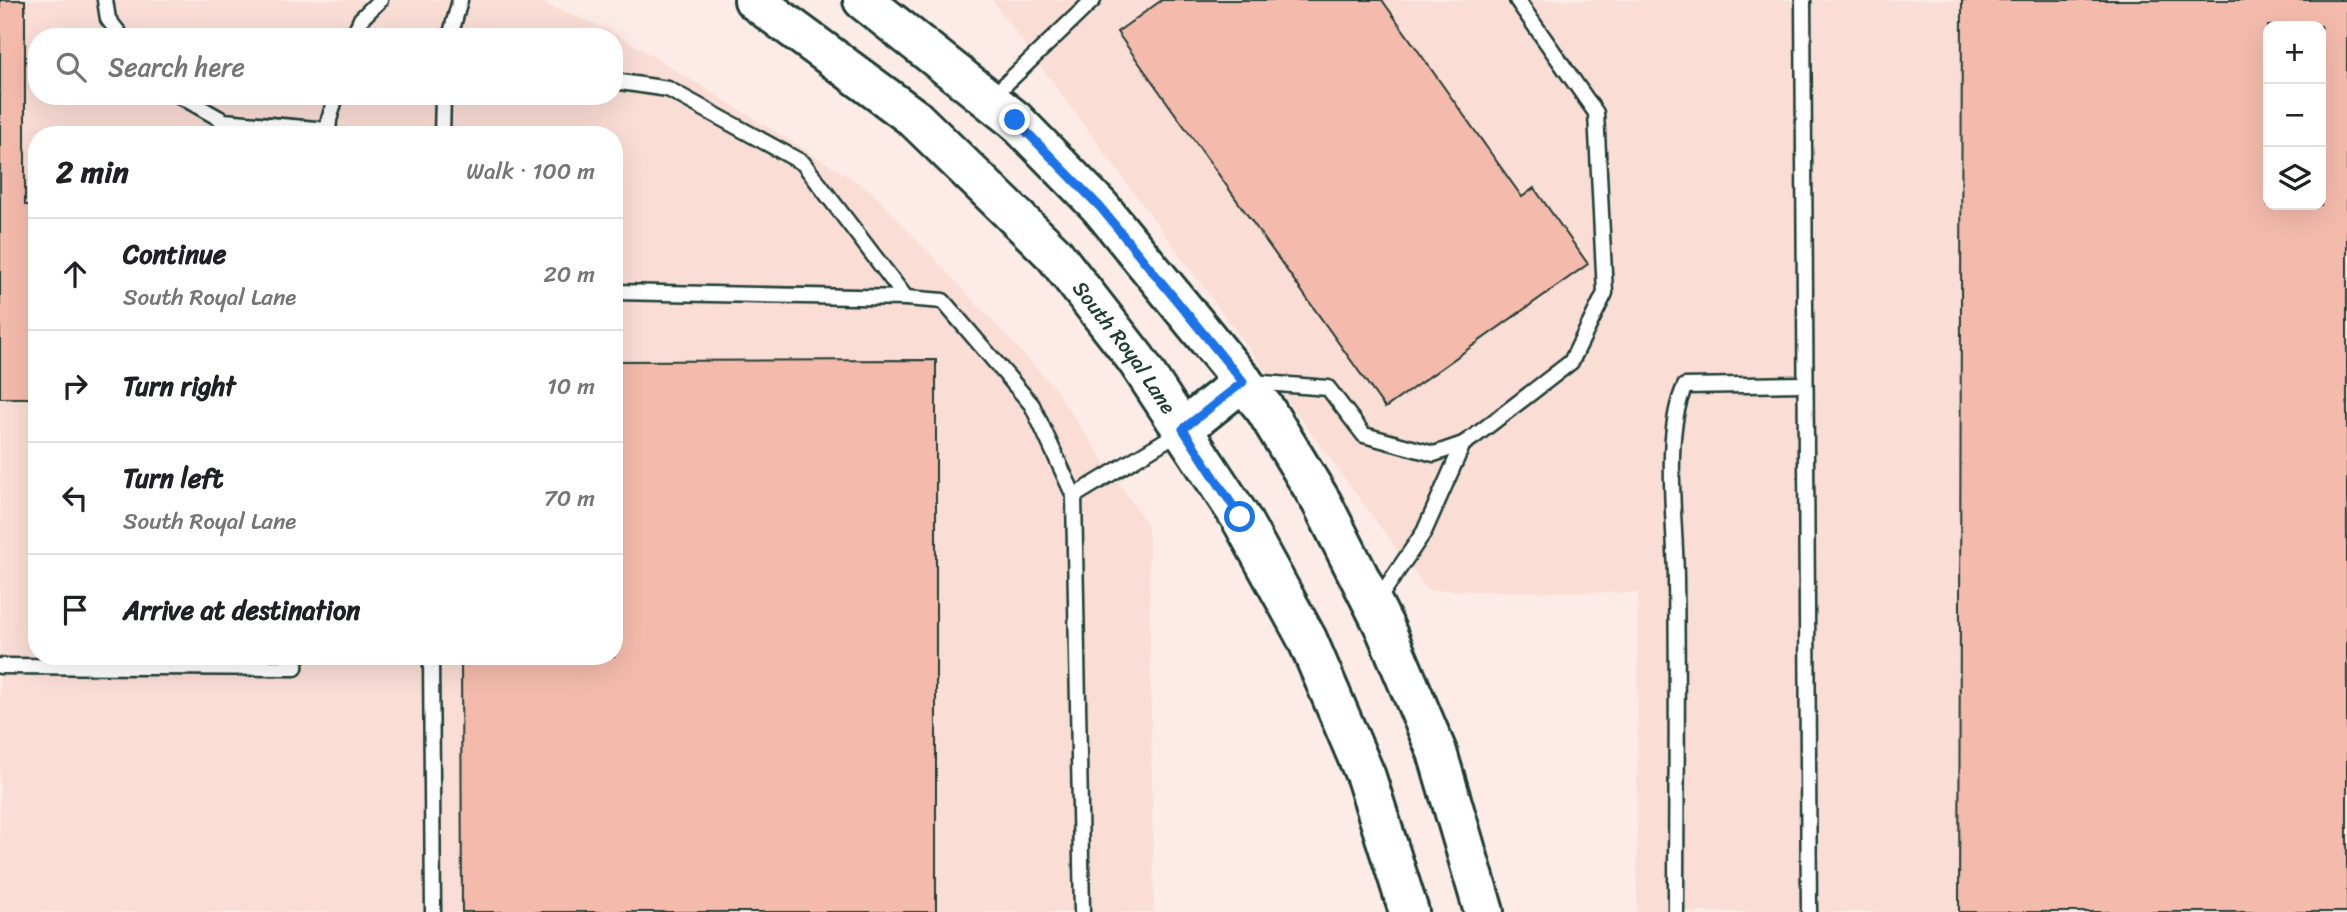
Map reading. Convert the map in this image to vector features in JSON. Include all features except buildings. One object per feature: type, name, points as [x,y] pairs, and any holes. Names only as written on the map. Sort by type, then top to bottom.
[{"type":"main road","name":"South Royal Lane","points":[[754,0],[914,118],[1054,254],[1136,359],[1240,517],[1307,639],[1366,777],[1409,912]]},
{"type":"main road","points":[[863,0],[1015,120],[1100,207],[1265,410],[1322,503],[1374,605],[1437,752],[1484,912]]},
{"type":"main road","points":[[1183,429],[1243,382]]},
{"type":"lane","points":[[105,0],[108,19],[114,28]]},
{"type":"lane","points":[[356,28],[360,19],[380,0]]},
{"type":"lane","points":[[452,28],[460,0]]},
{"type":"lane","points":[[989,100],[1093,0]]},
{"type":"lane","points":[[1243,382],[1328,388],[1364,435],[1434,454],[1463,444],[1571,362],[1605,293],[1596,113],[1517,0]]},
{"type":"lane","points":[[1803,0],[1809,912]]},
{"type":"lane","points":[[623,82],[668,89],[803,163],[906,298]]},
{"type":"lane","points":[[196,105],[224,121],[271,126]]},
{"type":"lane","points":[[329,126],[334,105]]},
{"type":"lane","points":[[442,126],[443,105]]},
{"type":"lane","points":[[623,292],[943,301],[1032,405],[1074,496],[1082,912]]},
{"type":"lane","points":[[1676,912],[1676,580],[1672,444],[1678,401],[1685,386],[1805,384]]},
{"type":"lane","points":[[1074,496],[1183,429]]},
{"type":"lane","points":[[1374,605],[1424,532],[1463,444]]},
{"type":"lane","points":[[0,666],[295,668],[295,665]]},
{"type":"lane","points":[[431,665],[433,912]]},
{"type":"shaded area","points":[[0,0],[533,0],[605,28],[28,28],[28,105],[623,105],[623,38],[870,190],[1052,385],[1148,526],[1154,912],[0,912]]},
{"type":"shaded area","points":[[992,0],[2347,0],[2347,912],[1637,912],[1638,593],[1427,590]]},
{"type":"route","points":[[1015,120],[1100,207],[1243,382],[1183,429],[1240,517]]}]
